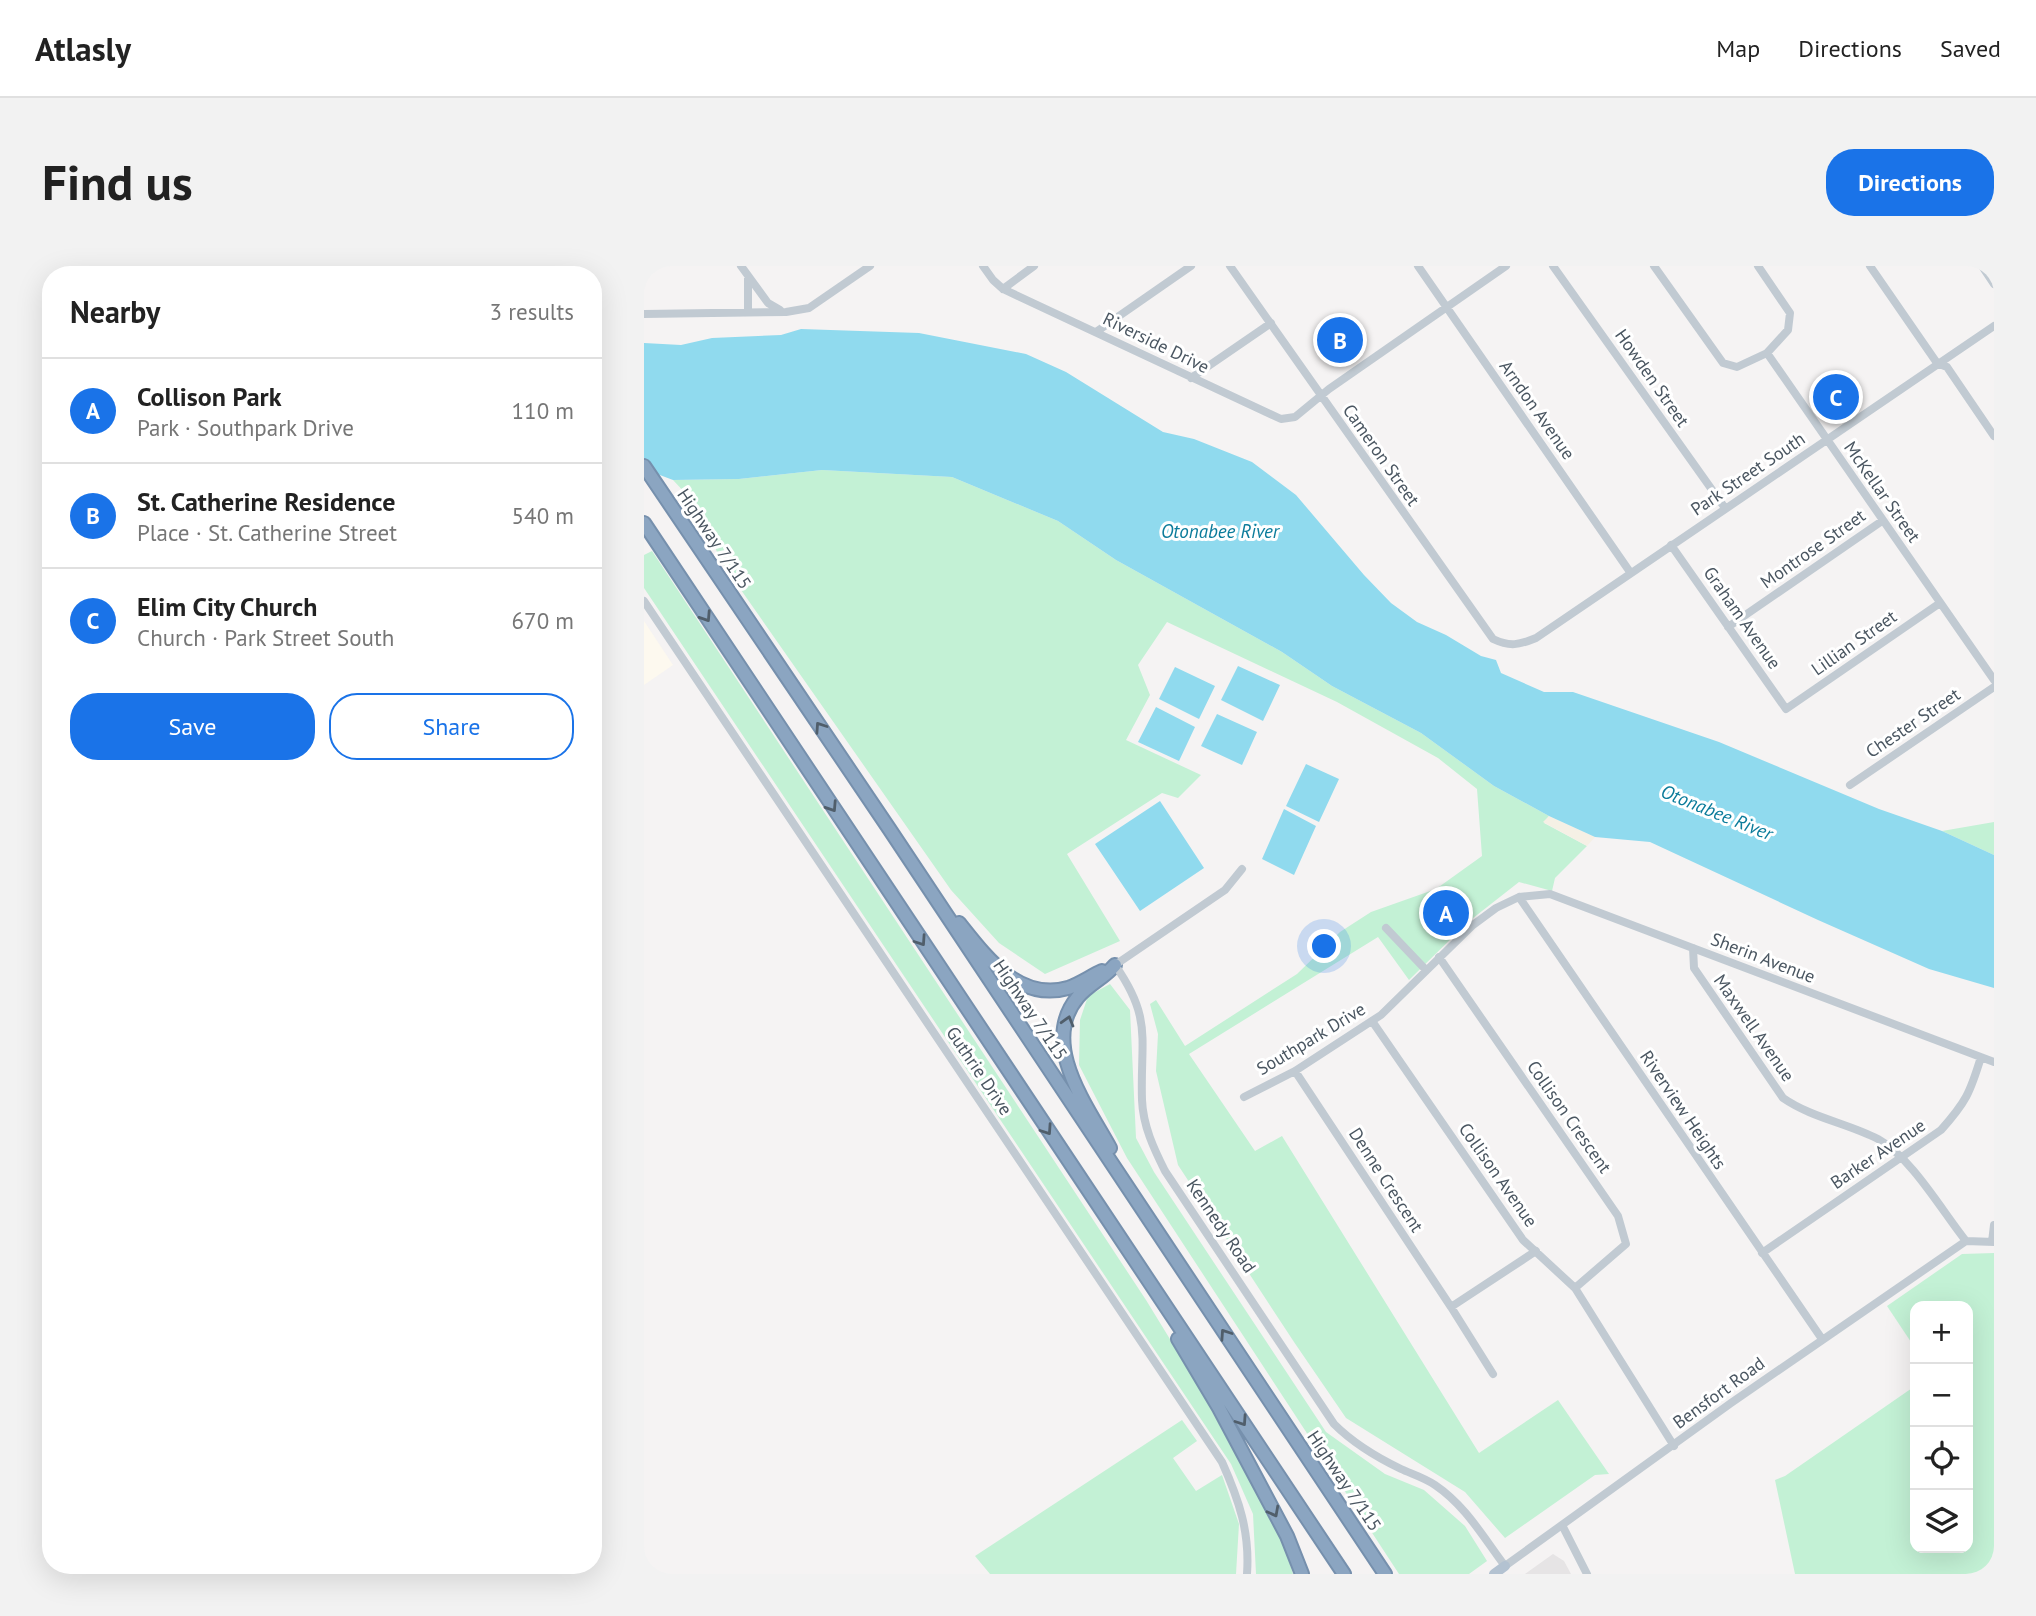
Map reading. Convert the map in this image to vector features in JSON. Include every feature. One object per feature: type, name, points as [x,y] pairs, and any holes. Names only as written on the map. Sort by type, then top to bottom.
[{"type":"highway","name":"Highway 7/115","points":[[644,466],[890,830],[1385,1574]]},
{"type":"highway","points":[[644,523],[1344,1574]]},
{"type":"highway","points":[[890,830],[981,950],[1014,981],[1026,987],[1047,991],[1070,987],[1115,965]]},
{"type":"highway","points":[[1115,965],[1072,1006],[1064,1033],[1067,1062],[1078,1090],[1174,1257]]},
{"type":"highway","points":[[1161,1300],[1175,1334],[1219,1408],[1287,1536],[1303,1574]]},
{"type":"main road","name":"Bensfort Road","points":[[1494,1574],[1505,1566]]},
{"type":"street","points":[[741,266],[768,303],[786,313]]},
{"type":"street","points":[[644,314],[747,311],[786,313],[809,308],[858,269],[870,266]]},
{"type":"street","name":"Riverside Drive","points":[[983,266],[1003,289],[1281,419],[1295,416],[1320,396]]},
{"type":"street","points":[[1003,289],[1034,266]]},
{"type":"street","points":[[1096,332],[1191,266]]},
{"type":"street","name":"Cameron Street","points":[[1230,266],[1493,639],[1506,645],[1518,646]]},
{"type":"street","name":"Arndon Avenue","points":[[1418,266],[1630,572]]},
{"type":"street","points":[[1320,396],[1506,266]]},
{"type":"street","name":"Howden Street","points":[[1553,266],[1725,508]]},
{"type":"street","points":[[1654,266],[1723,363],[1737,367],[1767,353],[1788,330],[1790,313],[1758,266]]},
{"type":"street","points":[[1870,266],[1937,363],[1947,367],[1994,436]]},
{"type":"street","points":[[1982,266],[1994,284]]},
{"type":"street","points":[[747,275],[747,311]]},
{"type":"street","points":[[1191,378],[1271,323]]},
{"type":"street","name":"Park Street South","points":[[1518,646],[1536,638],[1994,326]]},
{"type":"street","name":"McKellar Street","points":[[1767,353],[1994,680]]},
{"type":"street","name":"Montrose Street","points":[[1728,627],[1882,521]]},
{"type":"street","name":"Graham Avenue","points":[[1671,545],[1786,709]]},
{"type":"street","name":"Guthrie Drive","points":[[644,601],[1222,1462],[1245,1522],[1247,1574]]},
{"type":"street","name":"Lillian Street","points":[[1786,709],[1940,603]]},
{"type":"street","name":"Chester Street","points":[[1850,785],[1994,687]]},
{"type":"street","points":[[1115,965],[1225,890],[1242,869]]},
{"type":"street","name":"Sherin Avenue","points":[[1519,897],[1549,894],[1994,1062]]},
{"type":"street","name":"Southpark Drive","points":[[1244,1097],[1295,1071],[1372,1021],[1489,914],[1519,897]]},
{"type":"street","name":"Riverview Heights","points":[[1519,897],[1822,1339]]},
{"type":"street","points":[[1386,928],[1426,970]]},
{"type":"street","name":"Maxwell Avenue","points":[[1693,948],[1694,968],[1783,1098],[1799,1109],[1878,1139],[1901,1156],[1966,1241]]},
{"type":"street","name":"Collison Crescent","points":[[1439,957],[1618,1216],[1626,1244],[1574,1288]]},
{"type":"street","name":"Kennedy Road","points":[[1115,965],[1129,985],[1139,1008],[1144,1035],[1142,1100],[1145,1120],[1154,1150],[1166,1171],[1334,1424],[1354,1443],[1432,1483],[1446,1493],[1470,1516],[1505,1566]]},
{"type":"street","name":"Collison Avenue","points":[[1372,1021],[1523,1240],[1574,1288],[1674,1446]]},
{"type":"street","name":"Barker Avenue","points":[[1762,1253],[1941,1130],[1961,1108],[1969,1094],[1981,1057]]},
{"type":"street","name":"Denne Crescent","points":[[1295,1071],[1493,1374]]},
{"type":"street","points":[[1966,1241],[1993,1242],[1994,1225]]},
{"type":"street","name":"Bensfort Road","points":[[1505,1566],[1822,1339],[1966,1241]]},
{"type":"street","points":[[1451,1307],[1536,1251]]},
{"type":"street","points":[[1562,1525],[1587,1574]]},
{"type":"shaded area","points":[[644,621],[673,665],[644,685]]},
{"type":"shaded area","points":[[1553,1554],[1564,1561],[1571,1574],[1525,1574]]},
{"type":"green space","points":[[822,470],[952,477],[1058,521],[1116,560],[1282,652],[1332,686],[1421,733],[1494,786],[1549,816],[1544,823],[1587,846],[1555,878],[1552,891],[1519,882],[1468,922],[1409,980],[1378,937],[1189,1054],[1255,1151],[1282,1136],[1479,1453],[1558,1400],[1609,1474],[1595,1475],[1505,1538],[1465,1492],[1346,1418],[1178,1165],[1156,1071],[1158,1034],[1150,1004],[1156,1000],[1185,1046],[1297,974],[1340,932],[1371,912],[1436,889],[1482,856],[1477,789],[1438,758],[1337,702],[1167,622],[1138,665],[1150,695],[1126,740],[1201,775],[1178,798],[1162,793],[1067,854],[1120,941],[1045,974],[999,943],[951,890],[720,560],[701,510],[673,480],[739,479]]},
{"type":"green space","points":[[652,551],[1146,1300],[1195,1380],[1283,1542],[1293,1574],[1256,1574],[1253,1514],[1231,1464],[644,588],[644,555]]},
{"type":"green space","points":[[1994,822],[1994,855],[1942,831]]},
{"type":"green space","points":[[1110,984],[1130,1010],[1136,1138],[1154,1172],[1326,1432],[1385,1474],[1424,1490],[1465,1526],[1487,1561],[1469,1574],[1399,1574],[1127,1158],[1079,1065],[1080,1020],[1088,996]]},
{"type":"green space","points":[[1994,1253],[1994,1574],[1795,1574],[1775,1480],[1785,1476],[1910,1389],[1910,1553],[1973,1553],[1973,1301],[1910,1301],[1910,1340],[1887,1306],[1962,1254]]},
{"type":"green space","points":[[1182,1420],[1197,1441],[1173,1458],[1196,1491],[1222,1475],[1239,1524],[1236,1574],[990,1574],[975,1556]]},
{"type":"sand","points":[[1549,816],[1595,837],[1587,846],[1543,822]]},
{"type":"water","name":"Otonabee River","points":[[801,329],[919,333],[1026,354],[1066,372],[1163,432],[1194,439],[1252,462],[1296,495],[1391,603],[1417,622],[1446,635],[1481,656],[1496,660],[1501,673],[1544,692],[1573,692],[1719,742],[1879,809],[1942,831],[1994,855],[1994,988],[1929,969],[1650,842],[1595,837],[1549,816],[1494,786],[1421,733],[1332,686],[1282,652],[1116,560],[1058,521],[952,477],[822,470],[739,479],[673,480],[644,469],[644,343],[681,345],[712,338],[781,335]]},
{"type":"water","points":[[1238,666],[1280,685],[1263,721],[1221,700]]},
{"type":"water","points":[[1175,667],[1215,686],[1199,719],[1159,699]]},
{"type":"water","points":[[1156,707],[1195,727],[1179,761],[1138,742]]},
{"type":"water","points":[[1217,714],[1257,732],[1242,765],[1201,746]]},
{"type":"water","points":[[1306,764],[1339,779],[1319,822],[1286,806]]},
{"type":"water","points":[[1160,801],[1204,868],[1140,911],[1095,844]]},
{"type":"water","points":[[1284,809],[1316,826],[1294,875],[1262,859]]},
{"type":"place","name":"St. Catherine Residence","points":[[1340,340]]},
{"type":"place","name":"Elim City Church","points":[[1836,397]]},
{"type":"place","name":"Collison Park","points":[[1446,913]]}]
